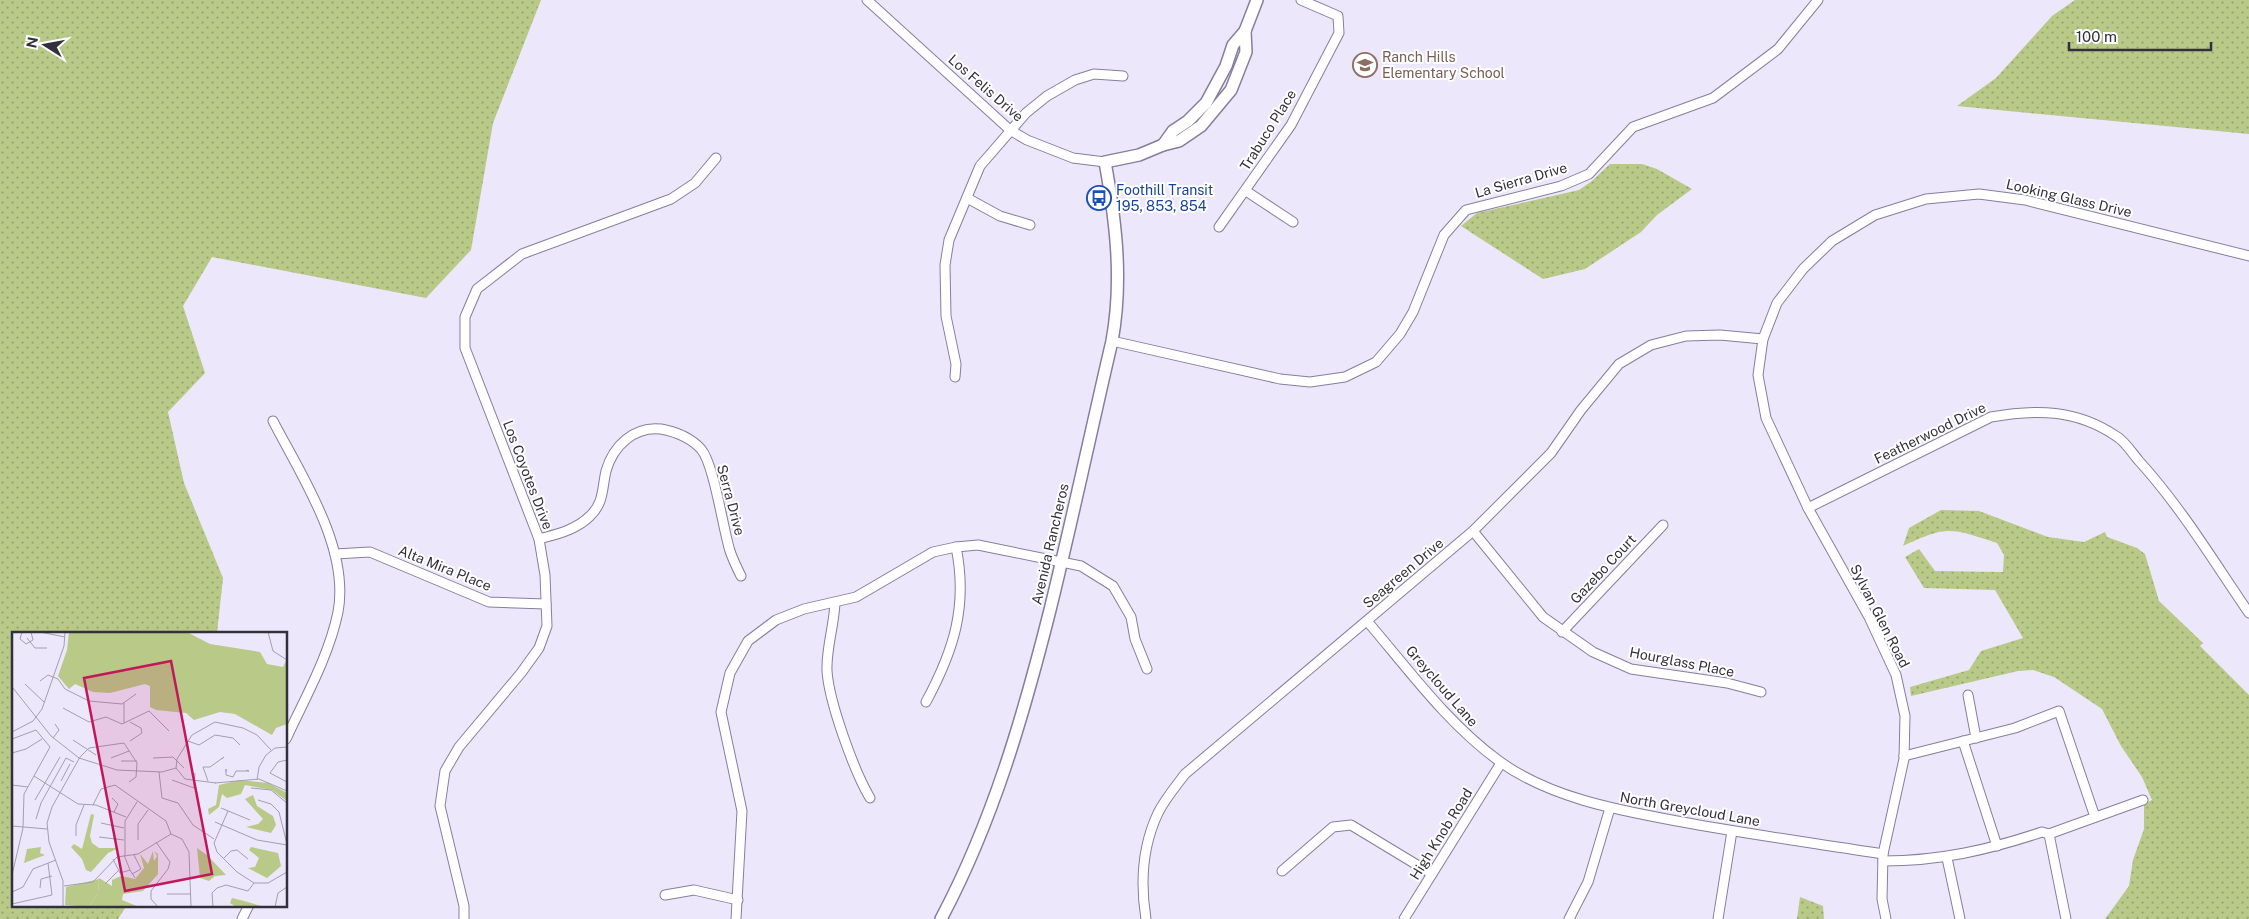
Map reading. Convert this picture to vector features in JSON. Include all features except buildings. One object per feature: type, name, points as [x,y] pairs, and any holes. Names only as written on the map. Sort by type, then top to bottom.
[{"type":"main road","points":[[1105,162],[1139,155],[1163,145],[1174,131],[1188,121],[1206,103],[1223,72],[1233,45],[1245,31],[1257,0]]},
{"type":"main road","name":"Avenida Rancheros","points":[[941,919],[964,877],[1006,767],[1030,689],[1112,341],[1118,309],[1118,266],[1112,200],[1105,162]]},
{"type":"street","name":"Los Felis Drive","points":[[868,0],[1010,130],[1028,140],[1073,158],[1105,162]]},
{"type":"street","name":"Trabuco Place","points":[[1219,227],[1291,125],[1340,34],[1338,16],[1301,0]]},
{"type":"street","name":"La Sierra Drive","points":[[1112,341],[1280,379],[1310,382],[1345,376],[1376,362],[1400,334],[1413,312],[1444,235],[1466,210],[1562,186],[1589,174],[1633,127],[1713,98],[1778,49],[1818,0]]},
{"type":"street","points":[[955,377],[956,364],[946,316],[945,265],[949,240],[980,166],[1026,113],[1047,96],[1075,80],[1094,74],[1123,76]]},
{"type":"street","name":"Los Coyotes Drive","points":[[464,919],[464,906],[440,806],[445,771],[459,747],[522,673],[538,648],[547,626],[545,575],[539,540],[465,348],[465,317],[477,289],[522,254],[671,199],[695,182],[716,158]]},
{"type":"street","points":[[1246,190],[1293,222]]},
{"type":"street","name":"Looking Glass Drive","points":[[1762,340],[1777,303],[1803,269],[1832,241],[1875,215],[1926,199],[1979,194],[2025,200],[2249,256]]},
{"type":"street","points":[[967,198],[1000,216],[1030,225]]},
{"type":"street","name":"Seagreen Drive","points":[[1146,919],[1143,898],[1143,855],[1158,812],[1185,774],[1473,531],[1551,453],[1581,410],[1620,364],[1650,346],[1686,336],[1720,335],[1762,340]]},
{"type":"street","name":"Sylvan Glen Road","points":[[1762,340],[1758,376],[1766,418],[1808,508],[1869,617],[1896,675],[1905,716],[1904,756],[1883,857],[1882,899],[1886,919]]},
{"type":"street","name":"Featherwood Drive","points":[[1808,508],[1991,417],[2019,412],[2048,411],[2079,418],[2117,436],[2153,476],[2249,613]]},
{"type":"street","points":[[272,421],[316,502],[335,554],[340,582],[338,611],[328,646],[288,735]]},
{"type":"street","name":"Serra Drive","points":[[539,540],[568,531],[590,516],[602,498],[606,470],[616,449],[631,435],[652,428],[679,432],[702,450],[711,473],[730,553],[741,576]]},
{"type":"street","name":"Gazebo Court","points":[[1562,632],[1663,525]]},
{"type":"street","name":"Hourglass Place","points":[[1473,531],[1543,616],[1562,632],[1593,652],[1631,669],[1727,683],[1761,692]]},
{"type":"street","points":[[736,919],[742,811],[721,712],[730,673],[748,642],[776,620],[804,609],[856,597],[933,552],[956,546],[978,545],[1002,548],[1081,566],[1113,586],[1131,617],[1135,639],[1147,669]]},
{"type":"street","points":[[926,702],[948,656],[960,612],[962,590],[956,546]]},
{"type":"street","name":"Alta Mira Place","points":[[335,554],[370,552],[489,602],[546,604]]},
{"type":"street","points":[[835,603],[828,655],[830,689],[856,772],[870,798]]},
{"type":"street","name":"Greycloud Lane","points":[[1368,621],[1462,732],[1501,763]]},
{"type":"street","points":[[1968,695],[1976,738]]},
{"type":"street","points":[[1904,756],[2015,728],[2059,711],[2095,817]]},
{"type":"street","points":[[1963,741],[1997,846]]},
{"type":"street","name":"North Greycloud Lane","points":[[1501,763],[1543,785],[1610,808],[1883,857],[1946,858],[1997,846],[2042,832],[2049,834],[2143,800]]},
{"type":"street","name":"High Knob Road","points":[[1404,919],[1501,763]]},
{"type":"street","points":[[1569,919],[1588,882],[1610,808]]},
{"type":"street","points":[[1282,871],[1333,827],[1351,825],[1432,874]]},
{"type":"street","points":[[1718,919],[1732,831]]},
{"type":"street","points":[[2049,834],[2066,919]]},
{"type":"street","points":[[1946,858],[1960,919]]},
{"type":"street","points":[[665,895],[694,890],[738,900]]},
{"type":"street","points":[[242,919],[248,906]]},
{"type":"green space","points":[[0,0],[541,0],[493,123],[471,250],[426,298],[212,257],[183,306],[205,373],[168,412],[184,483],[223,578],[217,632],[12,632],[12,906],[126,906],[118,919],[0,919]]},
{"type":"green space","points":[[2075,0],[2249,0],[2249,134],[1957,106],[1996,78],[2052,16]]},
{"type":"green space","points":[[1610,164],[1642,164],[1657,169],[1692,189],[1657,215],[1641,232],[1585,269],[1543,279],[1461,226],[1477,213],[1579,190]]},
{"type":"green space","points":[[1941,510],[1979,511],[2048,537],[2084,542],[2105,532],[2107,537],[2137,548],[2145,554],[2159,601],[2203,643],[2200,646],[2249,695],[2249,919],[2105,919],[2129,886],[2133,860],[2144,829],[2144,804],[2152,800],[2142,777],[2121,746],[2102,709],[2054,677],[2033,670],[2018,671],[1911,696],[1910,687],[1969,670],[1981,651],[2023,638],[1995,590],[1924,588],[1905,557],[1919,549],[1935,571],[2003,572],[2004,555],[1997,543],[1969,534],[1950,531],[1940,532],[1903,546],[1909,528]]},
{"type":"green space","points":[[1800,897],[1823,906],[1824,919],[1797,919]]},
{"type":"place","name":"Ranch Hills Elementary School","points":[[1365,65]]},
{"type":"place","name":"Foothill Transit 195, 853, 854","points":[[1099,198]]}]
